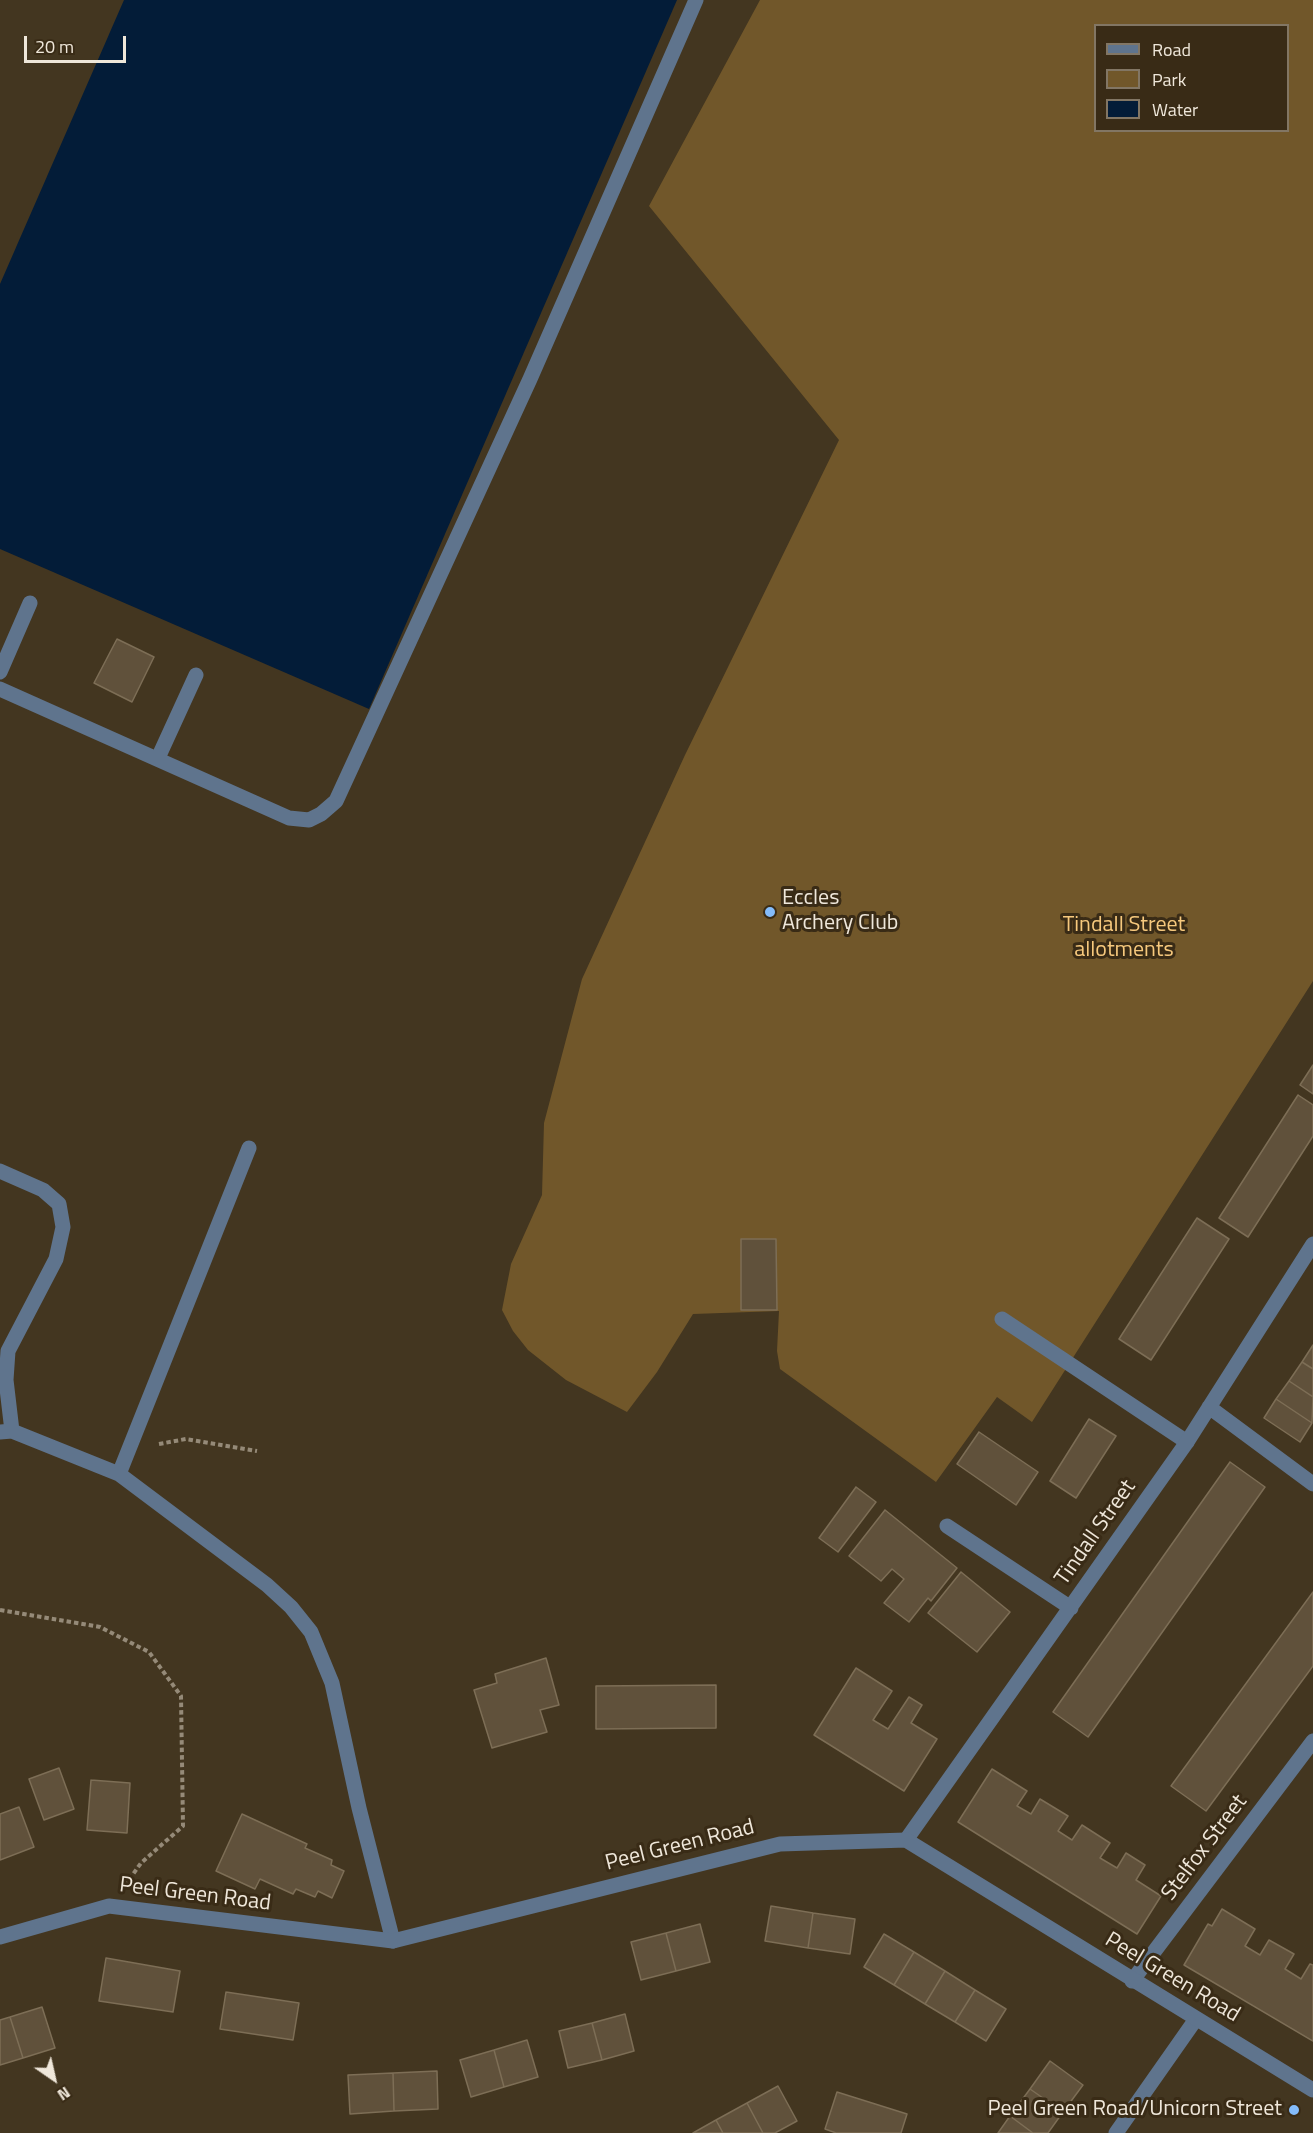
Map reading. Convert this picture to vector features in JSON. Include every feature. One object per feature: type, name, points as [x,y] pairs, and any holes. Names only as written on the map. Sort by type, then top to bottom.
[{"type":"street","points":[[0,689],[289,818],[309,820],[321,814],[336,801],[530,379],[696,0]]},
{"type":"street","points":[[0,672],[30,603]]},
{"type":"street","points":[[158,758],[196,675]]},
{"type":"street","points":[[119,1474],[249,1148]]},
{"type":"street","points":[[0,1171],[43,1190],[59,1204],[63,1227],[56,1259],[8,1351],[3,1379],[6,1432],[119,1474],[267,1585],[311,1632],[332,1683],[359,1808],[393,1941]]},
{"type":"street","name":"Tindall Street","points":[[906,1840],[1187,1442],[1313,1244]]},
{"type":"street","points":[[1002,1319],[1187,1442]]},
{"type":"street","points":[[1209,1407],[1313,1484]]},
{"type":"street","points":[[947,1526],[1071,1608]]},
{"type":"street","name":"Stelfox Street","points":[[1132,1981],[1313,1741]]},
{"type":"street","name":"Peel Green Road","points":[[0,1937],[109,1906],[393,1941],[780,1844],[906,1840],[1132,1981],[1313,2090]]},
{"type":"street","points":[[1116,2133],[1196,2019]]},
{"type":"path","points":[[129,1450],[186,1439],[257,1451]]},
{"type":"path","points":[[0,1610],[100,1627],[149,1652],[181,1696],[183,1826],[141,1863],[109,1906]]},
{"type":"green space","name":"Tindall Street allotments","points":[[760,0],[1313,0],[1313,981],[1032,1422],[997,1397],[936,1482],[780,1369],[777,1351],[779,1311],[693,1314],[657,1372],[627,1412],[566,1380],[528,1350],[513,1331],[502,1310],[511,1264],[542,1195],[544,1123],[582,979],[685,755],[839,440],[649,206]]},
{"type":"water","points":[[124,0],[677,0],[369,709],[0,549],[0,284]]},
{"type":"building","points":[[117,639],[154,657],[132,702],[94,683]]},
{"type":"building","points":[[1313,1065],[1313,1094],[1300,1085]]},
{"type":"building","points":[[1298,1095],[1313,1105],[1313,1136],[1248,1237],[1219,1218]]},
{"type":"building","points":[[1197,1218],[1229,1239],[1151,1360],[1119,1339]]},
{"type":"building","points":[[741,1239],[776,1239],[777,1310],[741,1310]]},
{"type":"building","points":[[1313,1345],[1313,1369],[1302,1362]]},
{"type":"building","points":[[1302,1362],[1313,1369],[1313,1397],[1289,1381]]},
{"type":"building","points":[[1289,1381],[1313,1397],[1312,1423],[1276,1399]]},
{"type":"building","points":[[1276,1399],[1312,1423],[1300,1442],[1264,1418]]},
{"type":"building","points":[[1089,1419],[1116,1436],[1076,1498],[1050,1481]]},
{"type":"building","points":[[979,1432],[1038,1472],[1016,1505],[957,1464]]},
{"type":"building","points":[[1230,1462],[1265,1487],[1088,1737],[1053,1712]]},
{"type":"building","points":[[856,1487],[876,1502],[838,1552],[819,1538]]},
{"type":"building","points":[[885,1510],[957,1568],[931,1601],[928,1598],[909,1622],[884,1603],[904,1579],[892,1569],[881,1581],[849,1556]]},
{"type":"building","points":[[961,1572],[1010,1612],[977,1652],[928,1613]]},
{"type":"building","points":[[1313,1592],[1313,1666],[1206,1811],[1171,1786]]},
{"type":"building","points":[[546,1658],[559,1705],[540,1710],[547,1732],[492,1748],[474,1690],[497,1683],[495,1674]]},
{"type":"building","points":[[856,1668],[892,1691],[873,1720],[888,1729],[909,1697],[922,1705],[911,1723],[937,1739],[904,1791],[814,1735]]},
{"type":"building","points":[[716,1685],[716,1728],[596,1729],[596,1686]]},
{"type":"building","points":[[59,1768],[74,1809],[44,1820],[29,1779]]},
{"type":"building","points":[[992,1769],[1027,1791],[1017,1806],[1031,1814],[1040,1799],[1068,1816],[1058,1831],[1072,1840],[1082,1825],[1110,1843],[1100,1858],[1117,1868],[1126,1853],[1145,1865],[1136,1880],[1161,1896],[1137,1934],[958,1822]]},
{"type":"building","points":[[91,1780],[130,1783],[127,1833],[87,1830]]},
{"type":"building","points":[[19,1807],[34,1847],[0,1860],[0,1814]]},
{"type":"building","points":[[242,1814],[307,1844],[305,1848],[332,1860],[331,1865],[344,1871],[332,1898],[318,1891],[315,1897],[296,1889],[293,1894],[260,1879],[255,1889],[216,1871]]},
{"type":"building","points":[[771,1906],[813,1913],[808,1948],[765,1941]]},
{"type":"building","points":[[1222,1909],[1255,1929],[1245,1946],[1260,1955],[1269,1940],[1294,1954],[1285,1969],[1301,1979],[1310,1964],[1313,1965],[1313,2041],[1184,1965],[1208,1924],[1212,1926]]},
{"type":"building","points":[[813,1913],[855,1919],[850,1954],[808,1948]]},
{"type":"building","points":[[700,1924],[710,1962],[676,1971],[666,1933]]},
{"type":"building","points":[[666,1933],[676,1971],[641,1980],[631,1942]]},
{"type":"building","points":[[884,1934],[914,1952],[894,1985],[864,1967]]},
{"type":"building","points":[[914,1952],[945,1971],[925,2004],[894,1985]]},
{"type":"building","points":[[106,1958],[180,1971],[173,2012],[99,2001]]},
{"type":"building","points":[[945,1971],[975,1990],[955,2022],[925,2004]]},
{"type":"building","points":[[975,1990],[1006,2009],[986,2041],[955,2022]]},
{"type":"building","points":[[226,1992],[299,2003],[293,2040],[220,2029]]},
{"type":"building","points":[[42,2007],[55,2048],[23,2058],[10,2017]]},
{"type":"building","points":[[625,2014],[634,2051],[602,2060],[592,2023]]},
{"type":"building","points":[[10,2017],[23,2058],[0,2065],[0,2020]]},
{"type":"building","points":[[592,2023],[602,2060],[568,2068],[559,2031]]},
{"type":"building","points":[[527,2040],[538,2077],[504,2087],[494,2050]]},
{"type":"building","points":[[494,2050],[504,2087],[471,2097],[460,2060]]},
{"type":"building","points":[[1050,2061],[1083,2085],[1063,2112],[1030,2089]]},
{"type":"building","points":[[437,2071],[438,2109],[394,2111],[393,2073]]},
{"type":"building","points":[[393,2073],[394,2111],[350,2114],[348,2075]]},
{"type":"building","points":[[778,2086],[797,2121],[775,2133],[763,2133],[747,2103]]},
{"type":"building","points":[[1030,2089],[1063,2112],[1048,2133],[1033,2133],[1010,2116]]},
{"type":"building","points":[[837,2092],[907,2114],[901,2133],[836,2133],[825,2129]]},
{"type":"building","points":[[747,2103],[763,2133],[723,2133],[716,2120]]},
{"type":"building","points":[[1010,2116],[1033,2133],[998,2133]]},
{"type":"building","points":[[716,2120],[723,2133],[693,2133]]},
{"type":"place","name":"Eccles Archery Club","points":[[770,912]]},
{"type":"place","name":"Peel Green Road/Unicorn Street","points":[[1294,2110]]}]
